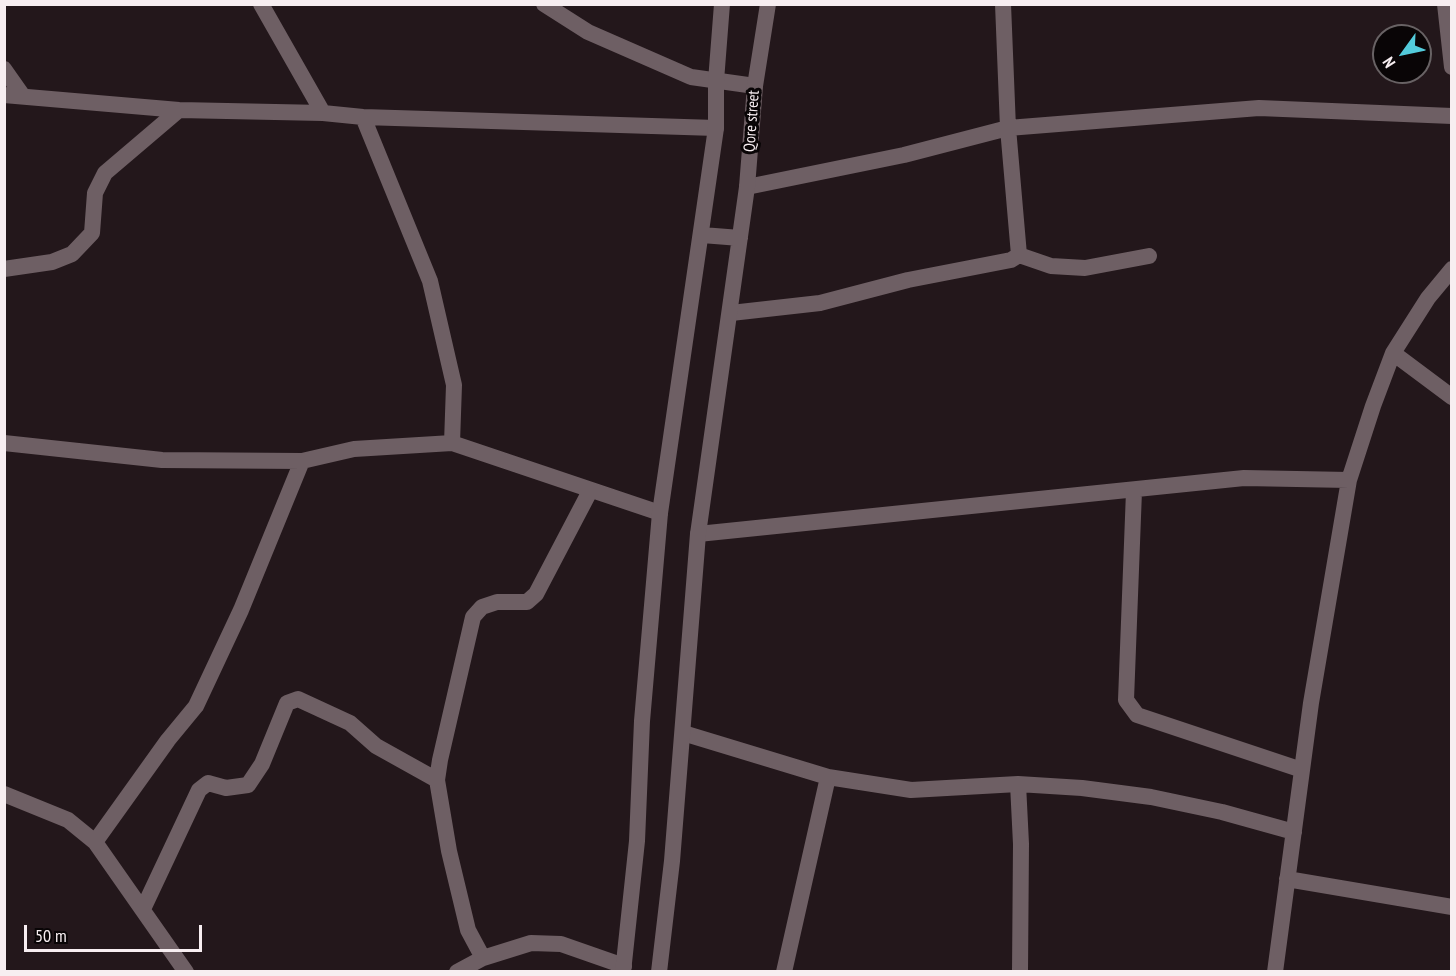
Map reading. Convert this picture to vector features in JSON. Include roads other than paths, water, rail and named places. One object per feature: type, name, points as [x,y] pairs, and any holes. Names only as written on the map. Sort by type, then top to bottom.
[{"type":"street","points":[[261,4],[323,113]]},
{"type":"street","points":[[544,4],[588,32],[690,77],[754,86]]},
{"type":"street","points":[[457,972],[483,958],[531,943],[561,944],[623,969],[637,841],[642,721],[660,513],[716,128],[716,81],[722,4]]},
{"type":"street","points":[[1003,4],[1008,128],[1019,255]]},
{"type":"street","points":[[1445,4],[1452,67]]},
{"type":"street","name":"Qore street","points":[[658,972],[672,861],[698,534],[741,238],[754,86],[770,5]]},
{"type":"street","points":[[4,69],[23,96]]},
{"type":"street","points":[[4,95],[179,110],[323,113],[363,117],[716,128]]},
{"type":"street","points":[[747,188],[904,155],[1008,128],[1259,108],[1452,116]]},
{"type":"street","points":[[4,269],[52,262],[72,254],[92,233],[95,193],[105,173],[179,110]]},
{"type":"street","points":[[363,117],[430,281],[453,385],[452,443]]},
{"type":"street","points":[[702,235],[741,238]]},
{"type":"street","points":[[1019,255],[1051,266],[1085,268],[1149,256]]},
{"type":"street","points":[[731,313],[820,303],[908,279],[1011,260],[1019,255]]},
{"type":"street","points":[[1275,972],[1311,703],[1349,480],[1373,406],[1394,353],[1428,298],[1452,269]]},
{"type":"street","points":[[1394,353],[1452,397]]},
{"type":"street","points":[[4,443],[162,460],[302,461],[354,449],[452,443],[660,513]]},
{"type":"street","points":[[95,842],[168,740],[196,706],[241,610],[302,461]]},
{"type":"street","points":[[698,534],[1244,478],[1349,480]]},
{"type":"street","points":[[483,958],[468,930],[449,851],[437,780],[473,617],[482,607],[497,602],[527,602],[536,594],[590,491]]},
{"type":"street","points":[[1134,491],[1126,700],[1137,715],[1302,770]]},
{"type":"street","points":[[142,909],[199,790],[208,783],[226,788],[248,785],[262,764],[280,714],[287,703],[298,699],[350,723],[376,746],[437,780]]},
{"type":"street","points":[[683,733],[828,777],[912,790],[1018,784],[1082,788],[1150,797],[1222,812],[1294,832]]},
{"type":"street","points":[[784,972],[828,777]]},
{"type":"street","points":[[1018,784],[1021,844],[1020,972]]},
{"type":"street","points":[[4,794],[68,820],[95,842],[186,972]]},
{"type":"street","points":[[1287,879],[1452,907]]}]
